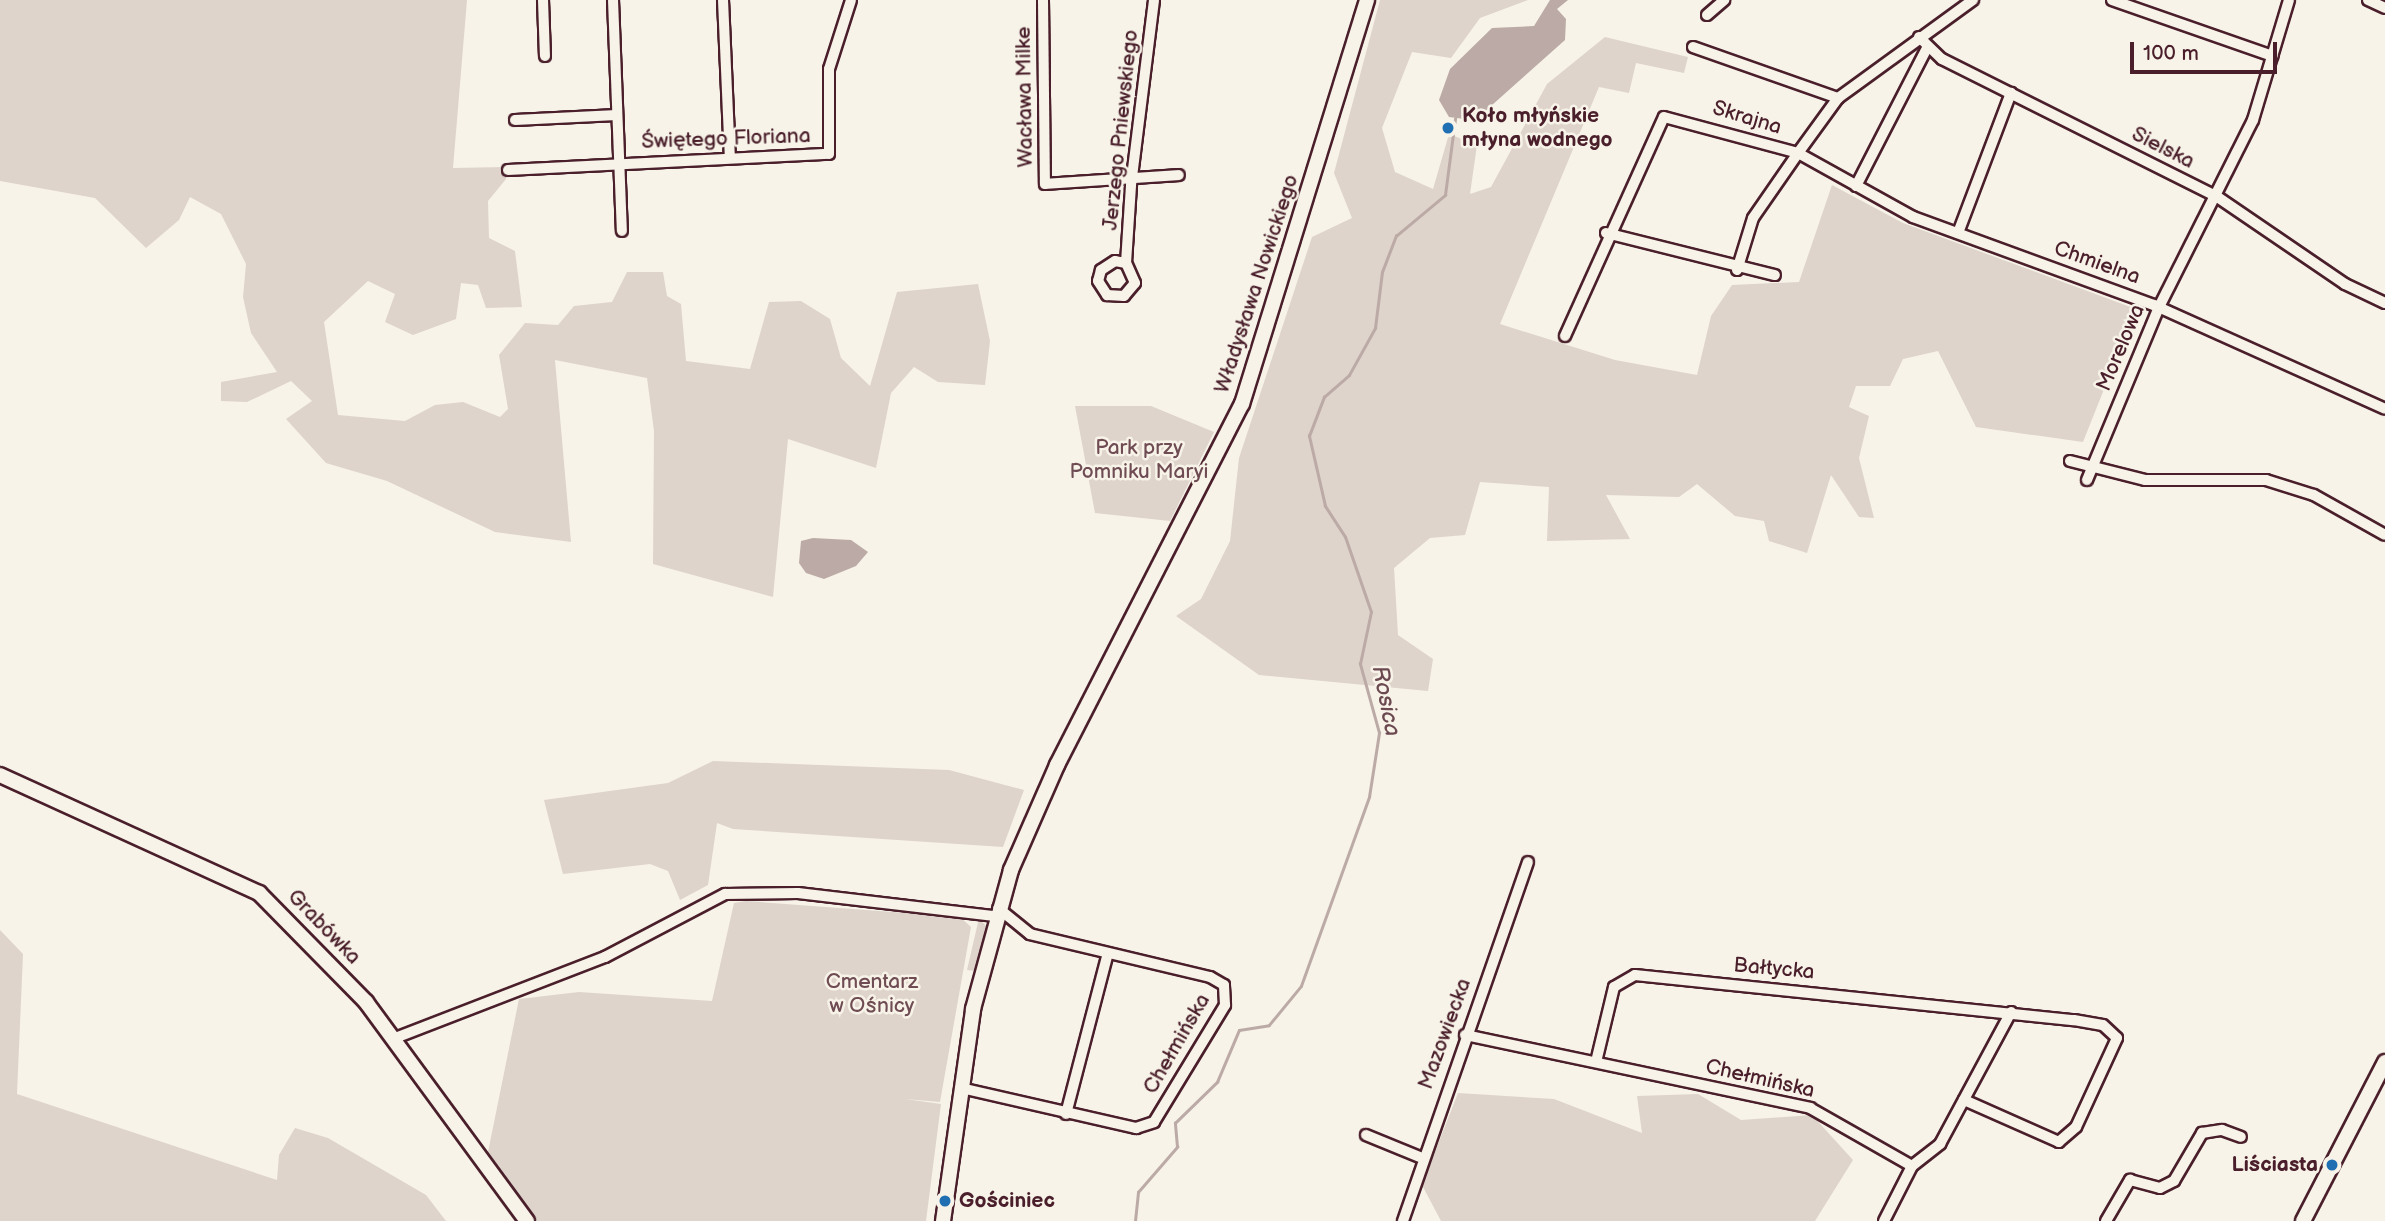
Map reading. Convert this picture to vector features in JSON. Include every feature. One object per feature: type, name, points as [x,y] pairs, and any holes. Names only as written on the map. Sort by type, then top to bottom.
[{"type":"street","points":[[542,0],[545,56]]},
{"type":"street","points":[[613,0],[622,231]]},
{"type":"street","points":[[723,0],[730,158]]},
{"type":"street","name":"Świętego Floriana","points":[[508,170],[829,154],[829,69],[851,0]]},
{"type":"street","name":"Wacława Milke","points":[[1043,0],[1045,184],[1179,174]]},
{"type":"street","name":"Jerzego Pniewskiego","points":[[1126,263],[1154,0]]},
{"type":"street","name":"Władysława Nowickiego","points":[[996,912],[1046,789],[1252,378],[1367,0]]},
{"type":"street","points":[[1707,15],[1724,0]]},
{"type":"street","name":"Skrajna","points":[[1565,336],[1606,233],[1664,117],[1798,153],[1838,99],[1973,0]]},
{"type":"street","points":[[2112,0],[2273,56]]},
{"type":"street","name":"Morelowa","points":[[2087,480],[2159,307],[2253,120],[2289,0]]},
{"type":"street","points":[[2368,0],[2385,8]]},
{"type":"street","points":[[1856,186],[1926,50],[1919,37]]},
{"type":"street","points":[[1693,47],[1838,99]]},
{"type":"street","name":"Sielska","points":[[1926,50],[2216,196],[2345,284],[2385,303]]},
{"type":"street","points":[[1958,233],[2011,93]]},
{"type":"street","points":[[515,120],[617,115]]},
{"type":"street","points":[[1737,270],[1753,218],[1798,153]]},
{"type":"street","name":"Chmielna","points":[[1798,153],[1856,186],[1958,233],[2159,307],[2385,409]]},
{"type":"street","points":[[1606,233],[1737,270],[1776,275]]},
{"type":"street","points":[[2070,461],[2173,482],[2266,480],[2314,495],[2385,534]]},
{"type":"street","name":"Grabówka","points":[[0,775],[252,887],[395,1038],[527,1221]]},
{"type":"street","name":"Mazowiecka","points":[[1403,1221],[1420,1157],[1528,862]]},
{"type":"street","points":[[395,1038],[626,948],[683,911],[725,894],[810,894],[996,912],[961,1088],[943,1221]]},
{"type":"street","name":"Chełmińska","points":[[961,1088],[1122,1127],[1154,1122],[1225,1005],[1224,985],[1210,977],[1030,934],[996,912]]},
{"type":"street","points":[[1066,1114],[1108,953]]},
{"type":"street","name":"Bałtycka","points":[[1596,1062],[1614,987],[1630,975],[2011,1012],[2113,1030],[2116,1046],[2086,1109],[2059,1142],[1964,1100]]},
{"type":"street","points":[[1886,1220],[1912,1166],[1940,1144],[2011,1012]]},
{"type":"street","name":"Chełmińska","points":[[1465,1035],[1810,1108],[1912,1166]]},
{"type":"street","points":[[2303,1221],[2385,1062]]},
{"type":"street","points":[[2106,1221],[2130,1180],[2160,1188],[2174,1181],[2202,1133],[2222,1130],[2241,1137]]},
{"type":"street","points":[[1366,1135],[1420,1157]]},
{"type":"green space","points":[[0,0],[467,0],[453,168],[506,167],[506,179],[488,201],[489,238],[515,251],[522,307],[486,308],[478,285],[461,283],[456,319],[413,335],[385,322],[395,294],[368,281],[324,322],[338,415],[405,421],[435,405],[463,402],[500,417],[508,409],[499,355],[525,323],[558,325],[574,306],[612,302],[627,272],[663,272],[667,296],[681,304],[686,361],[750,369],[769,302],[801,301],[830,319],[841,358],[870,386],[897,292],[978,284],[990,341],[985,385],[938,382],[914,367],[891,393],[876,468],[788,439],[773,597],[653,564],[654,431],[647,378],[555,360],[571,542],[495,532],[387,481],[326,463],[286,419],[312,401],[291,381],[247,402],[221,401],[221,382],[277,372],[251,333],[243,297],[246,264],[221,214],[190,197],[179,220],[146,248],[95,198],[0,181]]},
{"type":"green space","points":[[1380,0],[1528,0],[1480,18],[1451,58],[1412,52],[1382,128],[1395,172],[1433,189],[1449,134],[1477,145],[1470,194],[1491,187],[1547,84],[1605,37],[1688,57],[1684,73],[1636,63],[1629,93],[1599,87],[1500,324],[1615,360],[1697,375],[1711,316],[1732,285],[1799,282],[1832,185],[1903,223],[2136,309],[2083,442],[1976,427],[1938,351],[1903,359],[1890,386],[1856,386],[1849,407],[1869,416],[1859,458],[1874,518],[1859,517],[1831,475],[1807,553],[1769,541],[1764,521],[1735,516],[1697,484],[1679,497],[1606,495],[1630,539],[1547,541],[1549,487],[1480,482],[1465,535],[1430,538],[1394,568],[1398,635],[1433,659],[1428,691],[1259,675],[1176,616],[1201,599],[1230,541],[1239,458],[1312,237],[1352,218],[1334,173]]},
{"type":"green space","name":"Park przy Pomniku Maryi","points":[[1075,406],[1151,406],[1214,432],[1170,521],[1095,513]]},
{"type":"green space","points":[[713,761],[949,770],[1024,790],[1003,847],[733,829],[717,823],[708,885],[680,900],[668,871],[650,864],[563,874],[544,800],[668,783]]},
{"type":"green space","name":"Cmentarz w Ośnicy","points":[[746,901],[960,917],[971,927],[940,1102],[905,1099],[941,1104],[926,1221],[537,1221],[488,1152],[519,999],[579,992],[712,1001],[734,903]]},
{"type":"green space","points":[[979,918],[986,926],[975,971],[967,970]]},
{"type":"green space","points":[[0,930],[23,954],[17,1094],[277,1180],[279,1155],[295,1128],[328,1138],[426,1195],[446,1221],[0,1221]]},
{"type":"green space","points":[[1458,1093],[1554,1099],[1642,1133],[1637,1096],[1698,1094],[1741,1120],[1812,1115],[1853,1160],[1815,1221],[1441,1221],[1422,1185]]},
{"type":"shaded area","points":[[1550,0],[1568,0],[1557,9],[1566,19],[1565,40],[1482,114],[1472,120],[1449,117],[1439,100],[1450,69],[1492,28],[1534,26]]},
{"type":"shaded area","points":[[813,538],[851,540],[868,552],[856,566],[824,579],[806,573],[799,563],[801,541]]},
{"type":"waterway","name":"Rosica","points":[[1135,1221],[1138,1192],[1177,1147],[1175,1123],[1217,1082],[1239,1030],[1269,1025],[1301,986],[1369,797],[1379,733],[1360,664],[1371,612],[1345,537],[1325,506],[1309,436],[1324,397],[1349,375],[1375,328],[1382,272],[1396,236],[1445,195],[1455,119]]},
{"type":"place","name":"Koło młyńskie młyna wodnego","points":[[1448,128]]},
{"type":"place","name":"Liściasta","points":[[2332,1165]]},
{"type":"place","name":"Gościniec","points":[[945,1201]]}]
